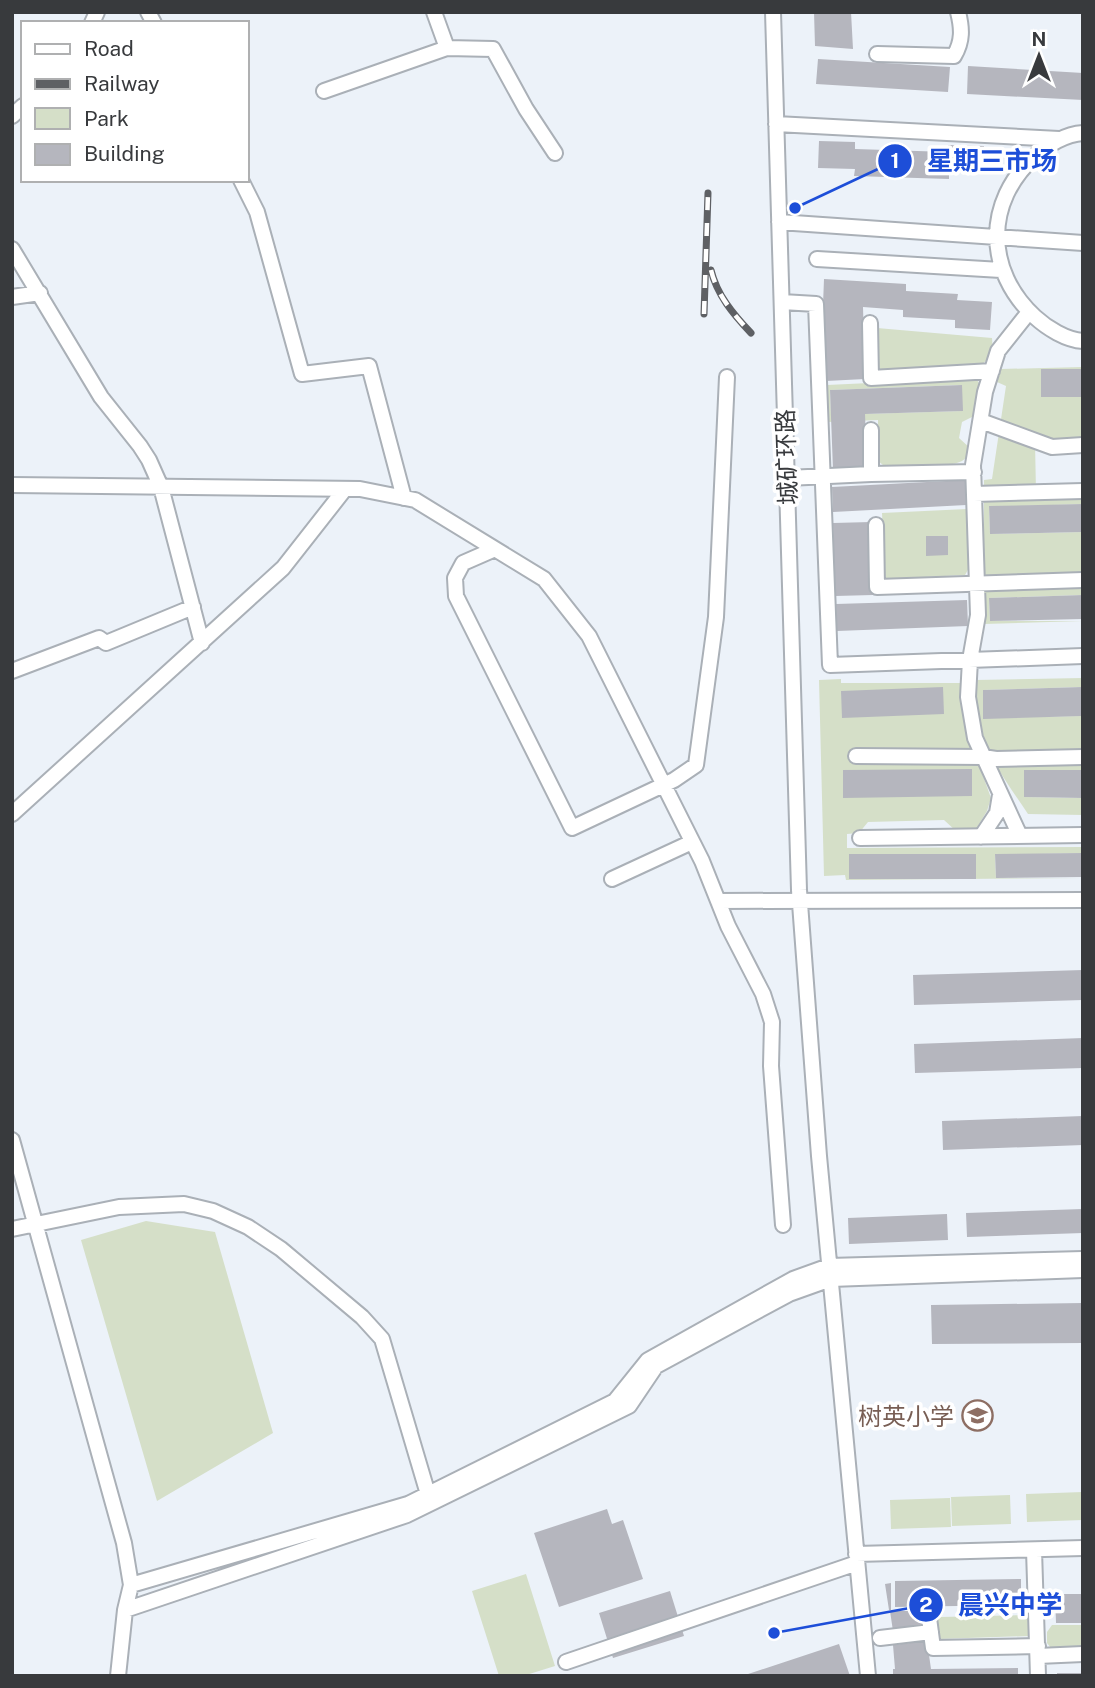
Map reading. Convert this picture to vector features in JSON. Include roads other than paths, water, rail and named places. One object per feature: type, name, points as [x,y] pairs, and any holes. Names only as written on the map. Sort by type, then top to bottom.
[{"type":"street","points":[[434,12],[447,48]]},
{"type":"street","name":"城矿环路","points":[[773,12],[799,890],[830,1272],[868,1676]]},
{"type":"street","points":[[877,54],[954,56],[962,30],[958,12]]},
{"type":"street","points":[[324,91],[447,48],[493,49],[526,109],[555,153]]},
{"type":"street","points":[[776,124],[1063,139]]},
{"type":"street","points":[[1083,133],[1046,147],[1020,170],[1002,200],[996,237],[1001,270],[1018,302],[1045,326],[1083,341]]},
{"type":"street","points":[[242,182],[257,212],[302,374],[369,366],[404,498]]},
{"type":"street","points":[[779,222],[1083,243]]},
{"type":"street","points":[[12,249],[101,397],[140,446],[160,487],[202,643]]},
{"type":"street","points":[[817,259],[1001,270]]},
{"type":"street","points":[[12,297],[40,293]]},
{"type":"street","points":[[782,302],[816,304],[830,665],[1083,656]]},
{"type":"street","points":[[1020,836],[975,738],[968,698],[970,660],[978,615],[974,472],[985,392],[998,351],[1029,312]]},
{"type":"street","points":[[870,323],[871,377],[992,372]]},
{"type":"street","points":[[495,549],[463,562],[455,578],[456,596],[572,828],[663,785],[696,765],[716,617],[727,377]]},
{"type":"street","points":[[981,422],[1052,447],[1083,445]]},
{"type":"street","points":[[871,430],[871,474]]},
{"type":"street","points":[[787,478],[974,472]]},
{"type":"street","points":[[12,485],[360,489],[415,500],[544,579],[589,636],[692,842],[728,926],[763,994],[772,1022],[771,1066],[783,1225]]},
{"type":"street","points":[[12,814],[283,568],[345,489]]},
{"type":"street","points":[[974,494],[1083,491]]},
{"type":"street","points":[[876,525],[877,587],[1083,580]]},
{"type":"street","points":[[12,671],[99,638],[106,643],[192,607]]},
{"type":"street","points":[[856,755],[996,759],[1083,757]]},
{"type":"street","points":[[981,837],[997,813],[1000,795]]},
{"type":"street","points":[[860,838],[1083,835]]},
{"type":"street","points":[[612,879],[692,842]]},
{"type":"street","points":[[718,901],[1083,900]]},
{"type":"street","points":[[12,1140],[124,1543],[131,1585],[125,1610],[118,1676]]},
{"type":"street","points":[[12,1229],[120,1207],[184,1204],[213,1211],[248,1227],[281,1250],[362,1317],[382,1339],[430,1499]]},
{"type":"street","points":[[125,1610],[407,1516],[430,1499],[615,1401],[648,1360],[793,1279],[830,1272],[1083,1259]]},
{"type":"street","points":[[830,1272],[1083,1270]]},
{"type":"street","points":[[131,1585],[408,1503],[430,1499]]},
{"type":"street","points":[[566,1662],[857,1559],[1083,1548]]},
{"type":"street","points":[[1034,1550],[1038,1676]]},
{"type":"street","points":[[880,1638],[930,1625],[933,1648],[1083,1654]]},
{"type":"railway","points":[[704,314],[708,193]]},
{"type":"railway","points":[[711,270],[726,304],[751,333]]},
{"type":"place","name":"星期三市场","points":[[795,208]]},
{"type":"place","name":"树英小学","points":[[977,1416]]},
{"type":"place","name":"晨兴中学","points":[[774,1633]]}]
